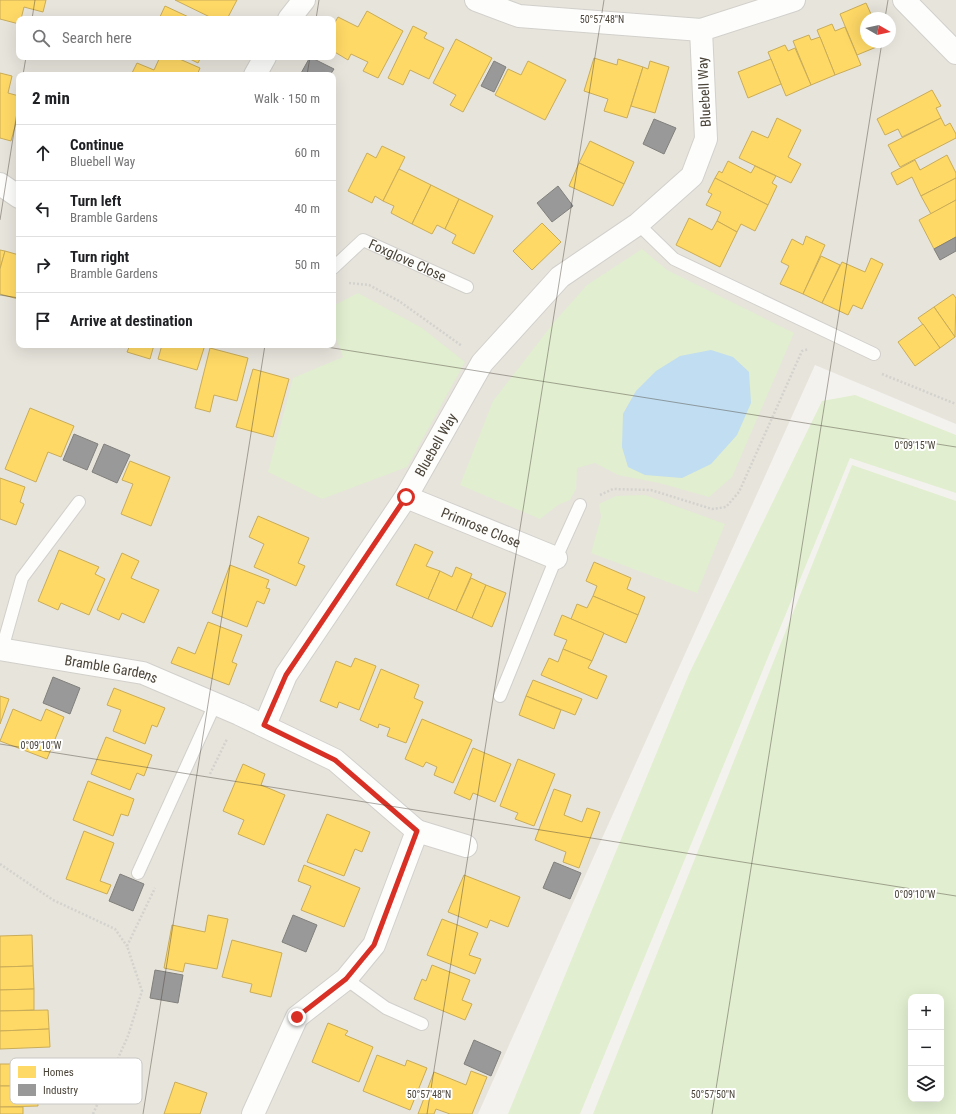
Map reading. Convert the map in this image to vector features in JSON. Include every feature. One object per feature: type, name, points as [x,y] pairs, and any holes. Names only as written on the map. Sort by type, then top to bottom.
[{"type":"street","points":[[291,16],[304,0]]},
{"type":"street","points":[[476,0],[519,16],[701,30],[794,0]]},
{"type":"street","points":[[904,0],[956,53]]},
{"type":"street","name":"Bluebell Way","points":[[264,725],[286,675],[406,497],[482,363],[560,276],[638,224],[692,176],[706,139],[701,30]]},
{"type":"street","points":[[257,72],[263,60]]},
{"type":"street","points":[[0,184],[16,195]]},
{"type":"street","name":"Primrose Close","points":[[406,497],[556,558]]},
{"type":"street","name":"Bramble Gardens","points":[[1,649],[143,673],[264,725],[335,760],[417,831],[466,846]]},
{"type":"street","points":[[252,1114],[297,1017],[346,979],[374,945],[417,831]]},
{"type":"lane","points":[[638,224],[674,259],[874,354]]},
{"type":"lane","name":"Foxglove Close","points":[[336,265],[363,240],[468,287]]},
{"type":"lane","name":"Bramble Gardens","points":[[1,649],[22,578],[79,502]]},
{"type":"lane","points":[[500,696],[556,558],[580,505]]},
{"type":"lane","points":[[138,873],[215,704]]},
{"type":"lane","points":[[346,979],[386,1008],[422,1024]]},
{"type":"path","points":[[347,283],[369,285],[399,301],[482,363]]},
{"type":"path","points":[[580,505],[613,489],[651,490],[712,509],[726,507],[739,492],[802,351],[816,347]]},
{"type":"path","points":[[875,371],[956,404]]},
{"type":"path","points":[[208,777],[239,714]]},
{"type":"path","points":[[0,864],[53,900],[115,930],[127,946],[142,991],[128,1036],[118,1058]]},
{"type":"path","points":[[127,946],[158,882]]},
{"type":"path","points":[[93,1114],[97,1104]]},
{"type":"shaded area","points":[[0,0],[956,0],[956,424],[815,365],[478,1114],[0,1114]]},
{"type":"green space","points":[[642,249],[667,270],[794,333],[732,477],[709,497],[659,483],[618,475],[595,463],[577,468],[576,489],[570,500],[558,505],[540,519],[460,485],[493,401],[555,321],[587,285]],"holes":[[[656,371],[623,414],[636,391]]]},
{"type":"green space","points":[[358,293],[422,328],[465,362],[407,467],[322,499],[268,472],[293,378],[343,357],[336,338],[336,304]]},
{"type":"green space","points":[[855,395],[956,435],[956,493],[850,458],[580,1114],[508,1114],[689,674],[822,401]]},
{"type":"green space","points":[[852,465],[956,501],[956,1114],[593,1114]]},
{"type":"green space","points":[[645,495],[725,524],[697,593],[591,553],[601,517],[599,504],[616,496]]},
{"type":"water","points":[[711,350],[733,357],[749,372],[751,403],[737,435],[711,464],[682,478],[645,475],[628,467],[622,447],[623,414],[636,391],[656,371],[680,356]]},
{"type":"building: Homes","points":[[0,0],[46,0],[43,12],[24,7],[22,16],[16,16],[16,23],[0,19]]},
{"type":"building: Homes","points":[[175,0],[237,0],[229,16],[208,16]]},
{"type":"building: Homes","points":[[866,3],[870,12],[860,12],[860,48],[874,48],[857,55],[840,14]]},
{"type":"building: Homes","points":[[165,6],[187,16],[160,16]]},
{"type":"building: Homes","points":[[367,11],[403,31],[378,78],[363,71],[368,62],[351,54],[348,60],[336,53],[336,21],[338,17],[358,27]]},
{"type":"building: Homes","points":[[832,24],[835,31],[845,27],[861,65],[835,75],[817,30]]},
{"type":"building: Homes","points":[[413,26],[427,33],[424,38],[444,48],[429,79],[410,70],[403,85],[388,78]]},
{"type":"building: Homes","points":[[809,35],[811,40],[820,37],[835,75],[811,85],[793,41]]},
{"type":"building: Homes","points":[[456,39],[492,58],[463,112],[450,105],[456,95],[433,83]]},
{"type":"building: Homes","points":[[785,45],[788,51],[795,48],[811,85],[786,96],[768,52]]},
{"type":"building: Homes","points":[[594,58],[617,65],[618,59],[643,67],[627,118],[604,111],[608,99],[584,91]]},
{"type":"building: Homes","points":[[771,59],[781,84],[748,98],[738,72]]},
{"type":"building: Homes","points":[[159,60],[182,60],[200,68],[198,72],[132,72],[137,63],[154,70]]},
{"type":"building: Homes","points":[[192,60],[200,60],[198,63]]},
{"type":"building: Homes","points":[[528,61],[566,80],[545,120],[495,95],[508,69],[521,75]]},
{"type":"building: Homes","points":[[650,61],[669,67],[655,113],[631,106],[643,67],[648,69]]},
{"type":"building: Homes","points":[[0,73],[12,76],[8,93],[16,95],[16,123],[11,141],[0,138]]},
{"type":"building: Homes","points":[[932,90],[941,106],[936,108],[941,118],[902,137],[898,129],[885,135],[877,119]]},
{"type":"building: Homes","points":[[777,118],[801,130],[788,157],[801,164],[791,183],[739,158],[752,131],[768,138]]},
{"type":"building: Homes","points":[[941,118],[945,126],[950,123],[956,134],[956,138],[900,167],[888,145]]},
{"type":"building: Homes","points":[[590,141],[634,162],[624,184],[579,163]]},
{"type":"building: Homes","points":[[382,146],[405,157],[383,201],[375,196],[372,203],[348,191],[367,153],[376,158]]},
{"type":"building: Homes","points":[[947,155],[956,173],[956,178],[921,196],[912,177],[897,185],[891,173],[915,160],[920,170]]},
{"type":"building: Homes","points":[[728,161],[751,173],[755,166],[776,176],[772,183],[777,186],[768,205],[715,178],[719,171],[722,173]]},
{"type":"building: Homes","points":[[579,163],[624,184],[613,206],[569,186]]},
{"type":"building: Homes","points":[[399,169],[431,185],[412,224],[391,213],[394,206],[383,201]]},
{"type":"building: Homes","points":[[715,178],[768,205],[755,231],[741,224],[737,232],[717,221],[721,212],[706,205],[712,194],[708,192]]},
{"type":"building: Homes","points":[[956,178],[956,200],[931,214],[921,196]]},
{"type":"building: Homes","points":[[431,185],[459,199],[445,229],[437,225],[432,234],[412,224]]},
{"type":"building: Homes","points":[[459,199],[493,216],[474,254],[452,243],[456,235],[445,229]]},
{"type":"building: Homes","points":[[956,200],[956,237],[934,249],[919,220]]},
{"type":"building: Homes","points":[[689,218],[712,230],[717,221],[737,232],[720,267],[676,245]]},
{"type":"building: Homes","points":[[542,223],[561,242],[532,270],[513,251]]},
{"type":"building: Homes","points":[[806,236],[825,245],[803,294],[780,284],[789,266],[781,262],[792,239],[803,245]]},
{"type":"building: Homes","points":[[0,250],[5,251],[0,269]]},
{"type":"building: Homes","points":[[5,251],[16,254],[16,298],[0,294],[0,269]]},
{"type":"building: Homes","points":[[821,256],[840,265],[822,303],[803,294]]},
{"type":"building: Homes","points":[[871,258],[883,264],[862,309],[853,305],[848,315],[822,303],[842,262],[865,272]]},
{"type":"building: Homes","points":[[953,294],[956,298],[955,337],[934,307]]},
{"type":"building: Homes","points":[[934,307],[955,337],[940,348],[918,318]]},
{"type":"building: Homes","points":[[923,324],[940,348],[915,366],[898,342]]},
{"type":"building: Homes","points":[[129,348],[153,348],[150,359],[127,352]]},
{"type":"building: Homes","points":[[161,348],[204,348],[197,370],[158,359]]},
{"type":"building: Homes","points":[[210,348],[248,358],[237,401],[214,395],[210,412],[195,408]]},
{"type":"building: Homes","points":[[253,369],[289,379],[273,437],[236,427]]},
{"type":"building: Homes","points":[[30,408],[74,426],[61,457],[48,452],[36,482],[5,469]]},
{"type":"building: Homes","points":[[130,461],[170,477],[151,526],[121,514],[133,484],[122,480]]},
{"type":"building: Homes","points":[[0,478],[25,487],[20,502],[24,504],[16,525],[0,519]]},
{"type":"building: Homes","points":[[258,516],[309,538],[298,563],[305,566],[296,586],[254,567],[264,544],[249,537]]},
{"type":"building: Homes","points":[[415,544],[433,552],[426,566],[440,571],[428,599],[396,585]]},
{"type":"building: Homes","points":[[59,550],[99,567],[95,574],[105,579],[89,615],[61,603],[58,610],[38,601]]},
{"type":"building: Homes","points":[[122,553],[139,561],[131,578],[159,590],[144,623],[122,613],[119,620],[97,610]]},
{"type":"building: Homes","points":[[594,562],[631,578],[627,589],[645,597],[638,615],[593,596],[597,586],[586,581]]},
{"type":"building: Homes","points":[[230,565],[269,580],[266,588],[270,589],[264,604],[257,601],[247,627],[212,613]]},
{"type":"building: Homes","points":[[456,567],[472,574],[456,611],[428,599],[440,571],[452,577]]},
{"type":"building: Homes","points":[[471,578],[486,585],[472,618],[456,611]]},
{"type":"building: Homes","points":[[486,585],[506,593],[492,627],[472,618]]},
{"type":"building: Homes","points":[[593,596],[638,615],[626,643],[571,619],[577,604],[587,608]]},
{"type":"building: Homes","points":[[562,615],[604,633],[592,661],[563,649],[567,640],[554,635]]},
{"type":"building: Homes","points":[[208,622],[242,635],[232,662],[237,664],[229,685],[171,663],[178,647],[195,654]]},
{"type":"building: Homes","points":[[563,649],[592,661],[588,668],[607,676],[597,699],[541,675],[549,658],[558,662]]},
{"type":"building: Homes","points":[[355,658],[376,666],[359,710],[339,702],[337,708],[320,701],[336,661],[351,667]]},
{"type":"building: Homes","points":[[381,669],[419,685],[414,698],[423,702],[406,743],[387,736],[390,728],[379,724],[378,728],[360,720]]},
{"type":"building: Homes","points":[[533,680],[582,699],[575,715],[526,696]]},
{"type":"building: Homes","points":[[114,688],[165,708],[157,727],[152,725],[145,744],[113,731],[121,710],[107,705]]},
{"type":"building: Homes","points":[[0,696],[9,699],[0,724]]},
{"type":"building: Homes","points":[[526,696],[561,710],[554,729],[519,715]]},
{"type":"building: Homes","points":[[13,709],[41,721],[46,709],[64,717],[47,759],[0,741]]},
{"type":"building: Homes","points":[[422,719],[472,740],[453,783],[434,775],[437,767],[426,762],[423,767],[405,759]]},
{"type":"building: Homes","points":[[106,737],[152,755],[144,776],[137,773],[130,790],[91,774]]},
{"type":"building: Homes","points":[[473,748],[511,764],[495,802],[473,793],[470,800],[454,793]]},
{"type":"building: Homes","points":[[518,759],[555,774],[534,826],[515,819],[518,813],[500,806]]},
{"type":"building: Homes","points":[[243,764],[265,774],[261,785],[285,795],[264,845],[238,834],[244,820],[223,811]]},
{"type":"building: Homes","points":[[88,781],[134,799],[128,816],[121,814],[113,836],[73,820]]},
{"type":"building: Homes","points":[[554,789],[571,795],[564,815],[582,822],[587,808],[600,812],[579,868],[563,862],[566,852],[535,840]]},
{"type":"building: Homes","points":[[327,814],[370,832],[362,852],[355,849],[344,876],[307,862]]},
{"type":"building: Homes","points":[[84,831],[114,843],[100,881],[111,885],[107,894],[66,879]]},
{"type":"building: Homes","points":[[304,865],[360,888],[344,927],[301,910],[311,886],[298,881]]},
{"type":"building: Homes","points":[[464,875],[520,897],[508,927],[490,920],[487,928],[448,912]]},
{"type":"building: Homes","points":[[208,915],[228,919],[217,969],[185,963],[183,972],[164,968],[172,925],[205,932]]},
{"type":"building: Homes","points":[[442,919],[478,933],[469,955],[481,959],[475,974],[427,955]]},
{"type":"building: Homes","points":[[32,935],[33,966],[0,967],[0,936]]},
{"type":"building: Homes","points":[[232,940],[282,953],[271,997],[250,992],[252,984],[222,977]]},
{"type":"building: Homes","points":[[432,965],[470,980],[462,1000],[472,1004],[465,1020],[414,999],[422,979],[426,981]]},
{"type":"building: Homes","points":[[33,966],[34,989],[0,990],[0,967]]},
{"type":"building: Homes","points":[[34,989],[34,1010],[0,1011],[0,990]]},
{"type":"building: Homes","points":[[48,1010],[49,1029],[0,1031],[0,1011]]},
{"type":"building: Homes","points":[[328,1023],[348,1031],[345,1035],[373,1047],[359,1082],[312,1062]]},
{"type":"building: Homes","points":[[49,1029],[50,1047],[0,1049],[0,1031]]},
{"type":"building: Homes","points":[[377,1055],[405,1066],[407,1060],[427,1068],[410,1110],[363,1091]]},
{"type":"building: Homes","points":[[0,1064],[10,1064],[10,1086],[0,1086]]},
{"type":"building: Homes","points":[[471,1071],[487,1077],[472,1114],[450,1114],[436,1109],[434,1114],[418,1114],[434,1072],[466,1085]]},
{"type":"building: Homes","points":[[175,1082],[207,1093],[200,1114],[164,1114]]},
{"type":"building: Homes","points":[[0,1086],[10,1086],[10,1104],[38,1104],[38,1106],[0,1107]]},
{"type":"building: Homes","points":[[0,1107],[23,1107],[23,1114],[0,1114]]},
{"type":"building: Industry","points":[[308,60],[316,60],[334,69],[332,72],[302,72]]},
{"type":"building: Industry","points":[[494,61],[506,67],[494,92],[481,86]]},
{"type":"building: Industry","points":[[654,119],[676,128],[664,154],[643,144]]},
{"type":"building: Industry","points":[[558,186],[573,206],[552,222],[537,203]]},
{"type":"building: Industry","points":[[956,237],[956,251],[940,260],[934,249]]},
{"type":"building: Industry","points":[[74,434],[98,444],[87,470],[63,460]]},
{"type":"building: Industry","points":[[104,444],[130,455],[117,483],[92,472]]},
{"type":"building: Industry","points":[[53,677],[80,688],[70,714],[43,703]]},
{"type":"building: Industry","points":[[554,862],[581,873],[570,899],[543,888]]},
{"type":"building: Industry","points":[[120,874],[144,884],[133,911],[109,901]]},
{"type":"building: Industry","points":[[293,915],[317,925],[306,952],[282,942]]},
{"type":"building: Industry","points":[[155,970],[183,975],[178,1003],[150,998]]},
{"type":"building: Industry","points":[[474,1040],[501,1052],[491,1076],[464,1064]]},
{"type":"route","points":[[297,1017],[346,979],[374,945],[417,831],[335,760],[264,725],[286,675],[406,497]]}]
